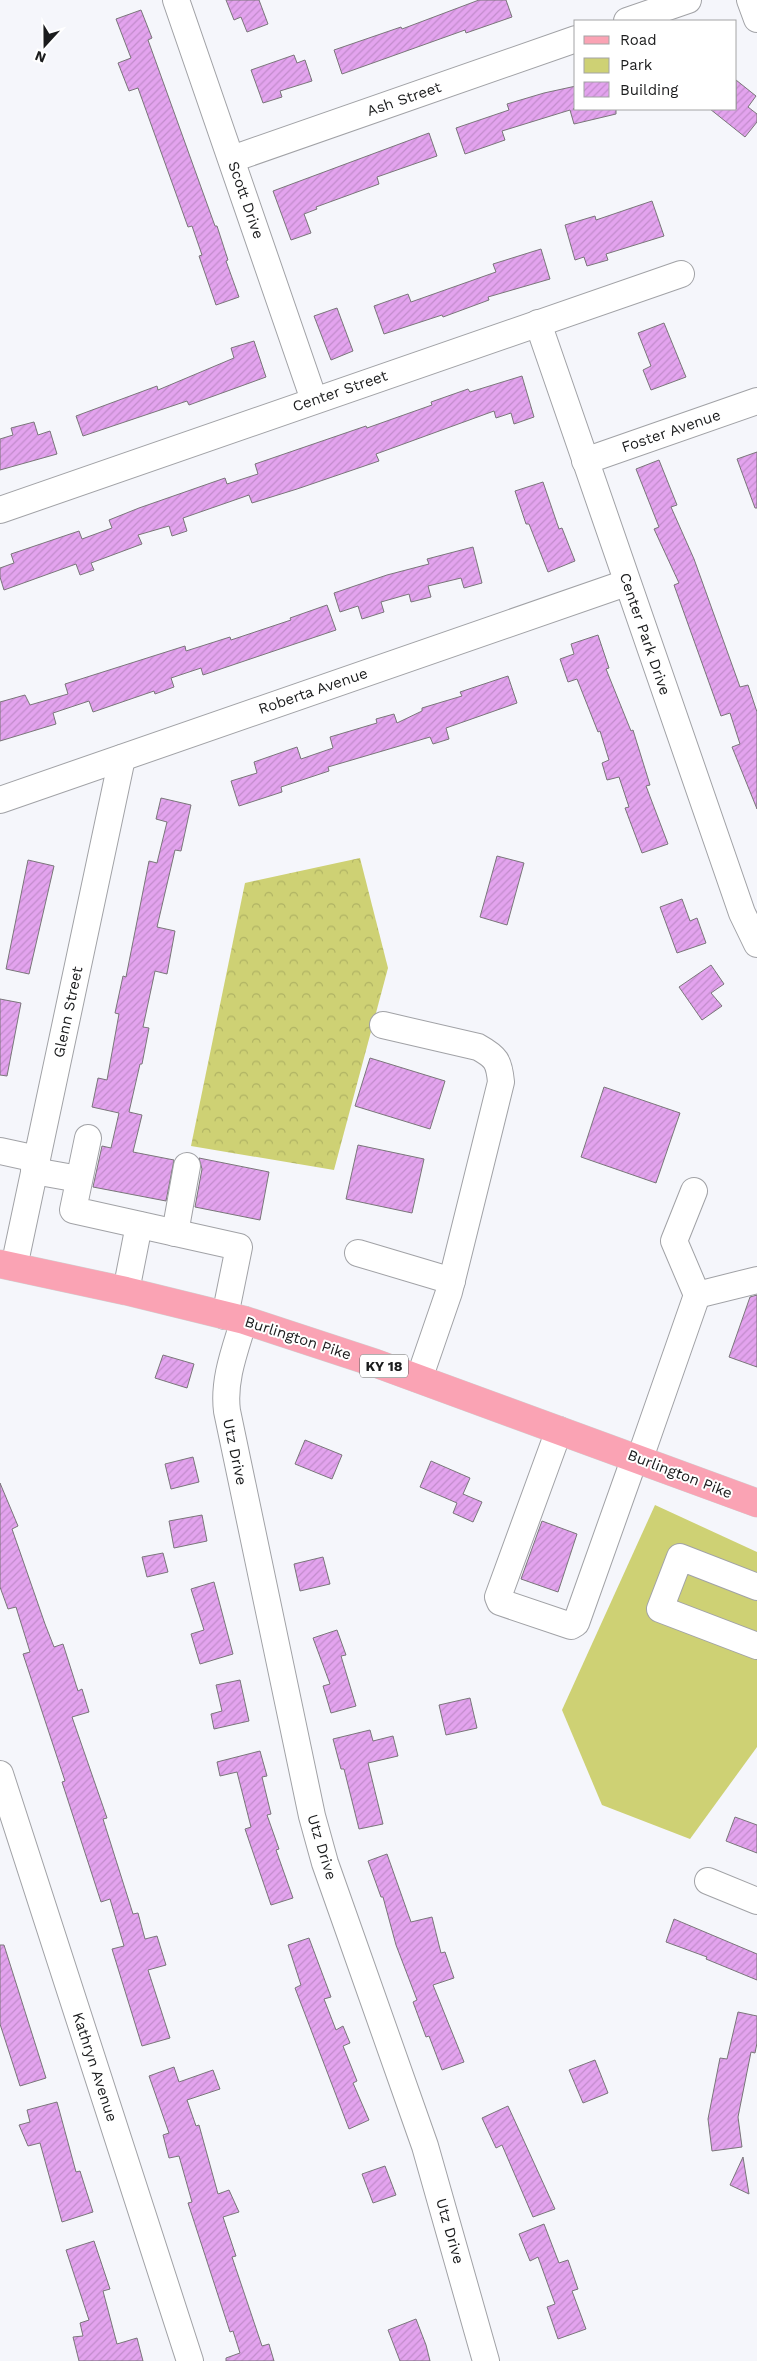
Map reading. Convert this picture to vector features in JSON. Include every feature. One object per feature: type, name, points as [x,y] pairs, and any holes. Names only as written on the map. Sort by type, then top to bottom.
[{"type":"main road","name":"Burlington Pike","points":[[7,1266],[126,1291],[234,1318],[419,1379],[637,1457],[757,1503]]},
{"type":"street","name":"Scott Drive","points":[[176,0],[314,400]]},
{"type":"street","points":[[630,20],[688,0]]},
{"type":"street","points":[[750,0],[757,19]]},
{"type":"street","name":"Ash Street","points":[[232,159],[574,40]]},
{"type":"street","name":"Center Street","points":[[0,510],[680,274]]},
{"type":"street","name":"Center Park Drive","points":[[538,322],[626,583],[742,913],[757,944]]},
{"type":"street","name":"Foster Avenue","points":[[585,460],[757,401]]},
{"type":"street","name":"Roberta Avenue","points":[[0,800],[626,583]]},
{"type":"street","name":"Glenn Street","points":[[7,1266],[36,1165],[122,758]]},
{"type":"street","points":[[383,1025],[478,1048],[490,1053],[500,1064],[501,1082],[452,1281],[419,1379]]},
{"type":"street","points":[[88,1138],[73,1210],[175,1233],[187,1166]]},
{"type":"street","points":[[0,1151],[79,1179]]},
{"type":"street","points":[[559,1430],[498,1598],[500,1602],[571,1626],[576,1622],[697,1295],[674,1242],[694,1190]]},
{"type":"street","points":[[126,1291],[139,1225]]},
{"type":"street","name":"Utz Drive","points":[[175,1233],[239,1247],[234,1318],[225,1395],[227,1411],[312,1816],[328,1872],[425,2146],[486,2361]]},
{"type":"street","points":[[358,1253],[452,1281]]},
{"type":"street","points":[[697,1295],[757,1280]]},
{"type":"street","points":[[757,1586],[680,1557],[660,1609],[757,1646]]},
{"type":"street","name":"Kathryn Avenue","points":[[0,1774],[190,2361]]},
{"type":"street","points":[[708,1881],[757,1901]]},
{"type":"green space","points":[[360,858],[388,968],[334,1170],[191,1146],[245,883]]},
{"type":"green space","points":[[655,1505],[757,1552],[757,1747],[690,1839],[602,1805],[562,1710]]},
{"type":"building","points":[[226,0],[259,0],[268,24],[247,32],[241,17],[234,20]]},
{"type":"building","points":[[479,0],[506,0],[512,17],[466,33],[465,30],[342,74],[334,50],[401,27],[402,29]]},
{"type":"building","points":[[141,10],[152,38],[148,40],[215,226],[217,226],[228,260],[226,261],[239,297],[216,305],[199,256],[202,255],[192,226],[188,227],[138,88],[129,91],[118,63],[131,58],[116,19]]},
{"type":"building","points":[[294,55],[297,63],[305,60],[312,81],[280,91],[282,97],[263,103],[251,70]]},
{"type":"building","points":[[737,81],[756,96],[748,107],[757,114],[757,122],[745,137],[711,110],[737,110]]},
{"type":"building","points":[[574,86],[574,110],[616,110],[616,114],[574,124],[570,110],[502,131],[505,140],[465,154],[456,128],[509,110],[507,104]]},
{"type":"building","points":[[429,133],[437,156],[377,177],[379,184],[316,207],[317,209],[304,214],[311,233],[291,240],[273,191]]},
{"type":"building","points":[[652,201],[664,236],[606,254],[608,260],[587,266],[584,257],[575,260],[565,225],[595,216],[596,220]]},
{"type":"building","points":[[541,249],[550,279],[488,297],[489,300],[443,317],[442,315],[384,334],[374,306],[408,294],[411,302],[496,272],[493,264]]},
{"type":"building","points":[[337,308],[353,351],[331,360],[314,316]]},
{"type":"building","points":[[664,323],[686,377],[651,390],[643,370],[651,366],[638,333]]},
{"type":"building","points":[[254,341],[266,377],[189,405],[187,401],[83,436],[76,416],[157,386],[158,390],[234,358],[231,348]]},
{"type":"building","points":[[522,376],[534,417],[514,424],[511,413],[496,418],[494,411],[376,454],[379,461],[252,503],[249,495],[183,518],[187,531],[172,536],[169,526],[138,535],[142,544],[91,563],[94,570],[80,575],[76,564],[4,590],[0,577],[0,568],[14,563],[11,554],[79,531],[82,539],[112,528],[109,520],[139,508],[225,478],[227,484],[258,474],[255,464],[366,426],[367,428],[432,405],[431,402],[468,389],[470,392]]},
{"type":"building","points":[[34,422],[38,435],[50,431],[57,454],[0,470],[0,439],[13,435],[11,428]]},
{"type":"building","points":[[757,452],[757,508],[755,508],[737,459]]},
{"type":"building","points":[[659,460],[677,505],[671,507],[694,559],[740,687],[748,685],[757,712],[757,809],[732,747],[740,744],[730,713],[721,716],[674,585],[679,583],[654,529],[659,527],[636,469]]},
{"type":"building","points":[[543,482],[559,529],[562,528],[575,561],[548,572],[529,524],[526,524],[515,491]]},
{"type":"building","points":[[473,547],[482,583],[464,588],[461,578],[428,586],[431,597],[411,602],[409,594],[381,602],[384,612],[362,619],[358,606],[340,612],[334,593],[387,575],[429,564],[427,559]]},
{"type":"building","points":[[327,605],[336,630],[203,675],[201,668],[171,678],[174,687],[155,694],[154,691],[93,712],[89,701],[53,713],[56,724],[0,741],[0,702],[25,695],[30,705],[68,694],[65,684],[185,646],[186,651],[230,637],[231,640],[291,620],[290,618]]},
{"type":"building","points":[[598,635],[609,668],[606,669],[631,731],[633,730],[650,785],[646,786],[668,844],[642,853],[625,808],[629,807],[619,777],[607,780],[602,763],[609,760],[600,731],[598,732],[577,679],[568,682],[560,659],[574,654],[571,644]]},
{"type":"building","points":[[508,676],[517,703],[446,728],[449,739],[433,744],[430,737],[328,767],[329,771],[281,787],[282,792],[239,806],[231,781],[257,773],[254,762],[297,747],[301,759],[333,748],[330,737],[377,723],[376,719],[394,714],[397,723],[422,711],[422,708],[462,696],[460,692]]},
{"type":"building","points":[[161,798],[191,805],[181,851],[175,850],[157,927],[175,931],[167,974],[155,971],[143,1027],[149,1028],[142,1064],[140,1064],[129,1112],[142,1115],[133,1152],[174,1160],[166,1201],[93,1187],[102,1146],[111,1148],[119,1113],[92,1107],[98,1078],[107,1080],[119,1014],[115,1013],[123,976],[126,977],[149,861],[157,863],[167,822],[156,819]]},
{"type":"building","points":[[497,856],[524,863],[507,925],[480,917]]},
{"type":"building","points":[[28,860],[54,866],[29,974],[6,969]]},
{"type":"building","points":[[682,899],[690,921],[697,918],[706,943],[677,953],[660,907]]},
{"type":"building","points":[[711,965],[724,984],[711,993],[722,1006],[702,1020],[679,987]]},
{"type":"building","points":[[0,999],[21,1003],[7,1076],[0,1075]]},
{"type":"building","points":[[370,1058],[445,1081],[430,1129],[355,1106]]},
{"type":"building","points":[[604,1087],[680,1113],[656,1183],[581,1157]]},
{"type":"building","points":[[358,1145],[424,1159],[412,1213],[346,1199]]},
{"type":"building","points":[[199,1158],[269,1172],[260,1220],[195,1207],[202,1169]]},
{"type":"building","points":[[757,1295],[757,1367],[729,1357],[750,1297]]},
{"type":"building","points":[[163,1355],[194,1364],[187,1388],[155,1378]]},
{"type":"building","points":[[305,1440],[342,1455],[332,1479],[295,1464]]},
{"type":"building","points":[[193,1457],[199,1482],[171,1489],[165,1464]]},
{"type":"building","points":[[431,1461],[470,1478],[463,1494],[482,1502],[473,1522],[453,1513],[457,1503],[420,1487]]},
{"type":"building","points":[[0,1483],[18,1526],[12,1529],[54,1647],[63,1644],[78,1691],[82,1689],[89,1712],[72,1717],[107,1818],[103,1819],[133,1914],[138,1913],[145,1939],[157,1936],[166,1965],[148,1970],[170,2038],[142,2046],[112,1949],[124,1946],[110,1899],[101,1902],[62,1782],[65,1781],[23,1654],[30,1652],[16,1607],[8,1609],[0,1587]]},
{"type":"building","points":[[202,1515],[207,1541],[174,1548],[169,1521]]},
{"type":"building","points":[[542,1521],[577,1534],[558,1592],[521,1579]]},
{"type":"building","points":[[163,1553],[168,1572],[147,1577],[142,1557]]},
{"type":"building","points":[[323,1557],[330,1584],[300,1591],[294,1564]]},
{"type":"building","points":[[214,1582],[233,1654],[200,1664],[191,1634],[204,1630],[191,1589]]},
{"type":"building","points":[[337,1630],[346,1655],[341,1656],[356,1706],[331,1713],[323,1686],[330,1684],[313,1638]]},
{"type":"building","points":[[240,1680],[249,1721],[214,1729],[211,1714],[222,1711],[216,1685]]},
{"type":"building","points":[[470,1698],[477,1728],[446,1735],[439,1705]]},
{"type":"building","points":[[370,1730],[373,1741],[393,1736],[398,1756],[368,1763],[383,1824],[359,1829],[344,1769],[341,1769],[333,1739]]},
{"type":"building","points":[[260,1751],[267,1776],[262,1777],[271,1814],[267,1815],[279,1849],[276,1850],[293,1898],[271,1905],[245,1829],[251,1827],[237,1772],[220,1776],[217,1762]]},
{"type":"building","points":[[735,1817],[757,1825],[757,1853],[726,1841]]},
{"type":"building","points":[[387,1854],[411,1922],[432,1917],[441,1953],[445,1952],[454,1978],[433,1985],[464,2062],[442,2070],[429,2036],[426,2037],[413,2002],[417,2000],[396,1945],[383,1897],[381,1897],[368,1861]]},
{"type":"building","points":[[674,1919],[757,1954],[757,1980],[706,1959],[707,1957],[666,1942]]},
{"type":"building","points":[[309,1938],[331,1997],[324,1999],[336,2030],[343,2026],[350,2043],[343,2046],[357,2081],[353,2083],[369,2120],[349,2129],[295,1988],[301,1985],[288,1945]]},
{"type":"building","points":[[0,1945],[4,1945],[46,2078],[20,2086],[0,2024]]},
{"type":"building","points":[[738,2012],[757,2016],[757,2043],[755,2053],[751,2052],[738,2117],[742,2147],[712,2151],[708,2119],[720,2058],[727,2059]]},
{"type":"building","points":[[595,2060],[608,2093],[583,2103],[569,2070]]},
{"type":"building","points":[[174,2067],[179,2082],[213,2070],[220,2089],[187,2100],[196,2126],[199,2125],[218,2194],[229,2190],[239,2212],[223,2217],[236,2256],[232,2257],[262,2346],[269,2344],[274,2361],[226,2361],[226,2358],[240,2353],[233,2331],[230,2332],[188,2203],[192,2202],[179,2156],[169,2158],[163,2135],[169,2133],[149,2076]]},
{"type":"building","points":[[57,2102],[76,2172],[80,2171],[93,2212],[62,2222],[40,2143],[28,2146],[19,2125],[30,2122],[27,2110]]},
{"type":"building","points":[[508,2106],[555,2209],[533,2217],[502,2145],[496,2148],[482,2118]]},
{"type":"building","points":[[743,2157],[749,2194],[730,2185]]},
{"type":"building","points":[[385,2166],[396,2195],[373,2203],[362,2174]]},
{"type":"building","points":[[544,2224],[559,2263],[568,2260],[578,2289],[572,2291],[586,2329],[558,2339],[547,2307],[555,2304],[538,2257],[530,2261],[519,2234]]},
{"type":"building","points":[[94,2241],[110,2289],[103,2291],[117,2344],[137,2338],[143,2361],[79,2361],[73,2337],[83,2336],[80,2323],[89,2320],[66,2250]]},
{"type":"building","points":[[416,2319],[430,2361],[400,2361],[388,2330]]}]
